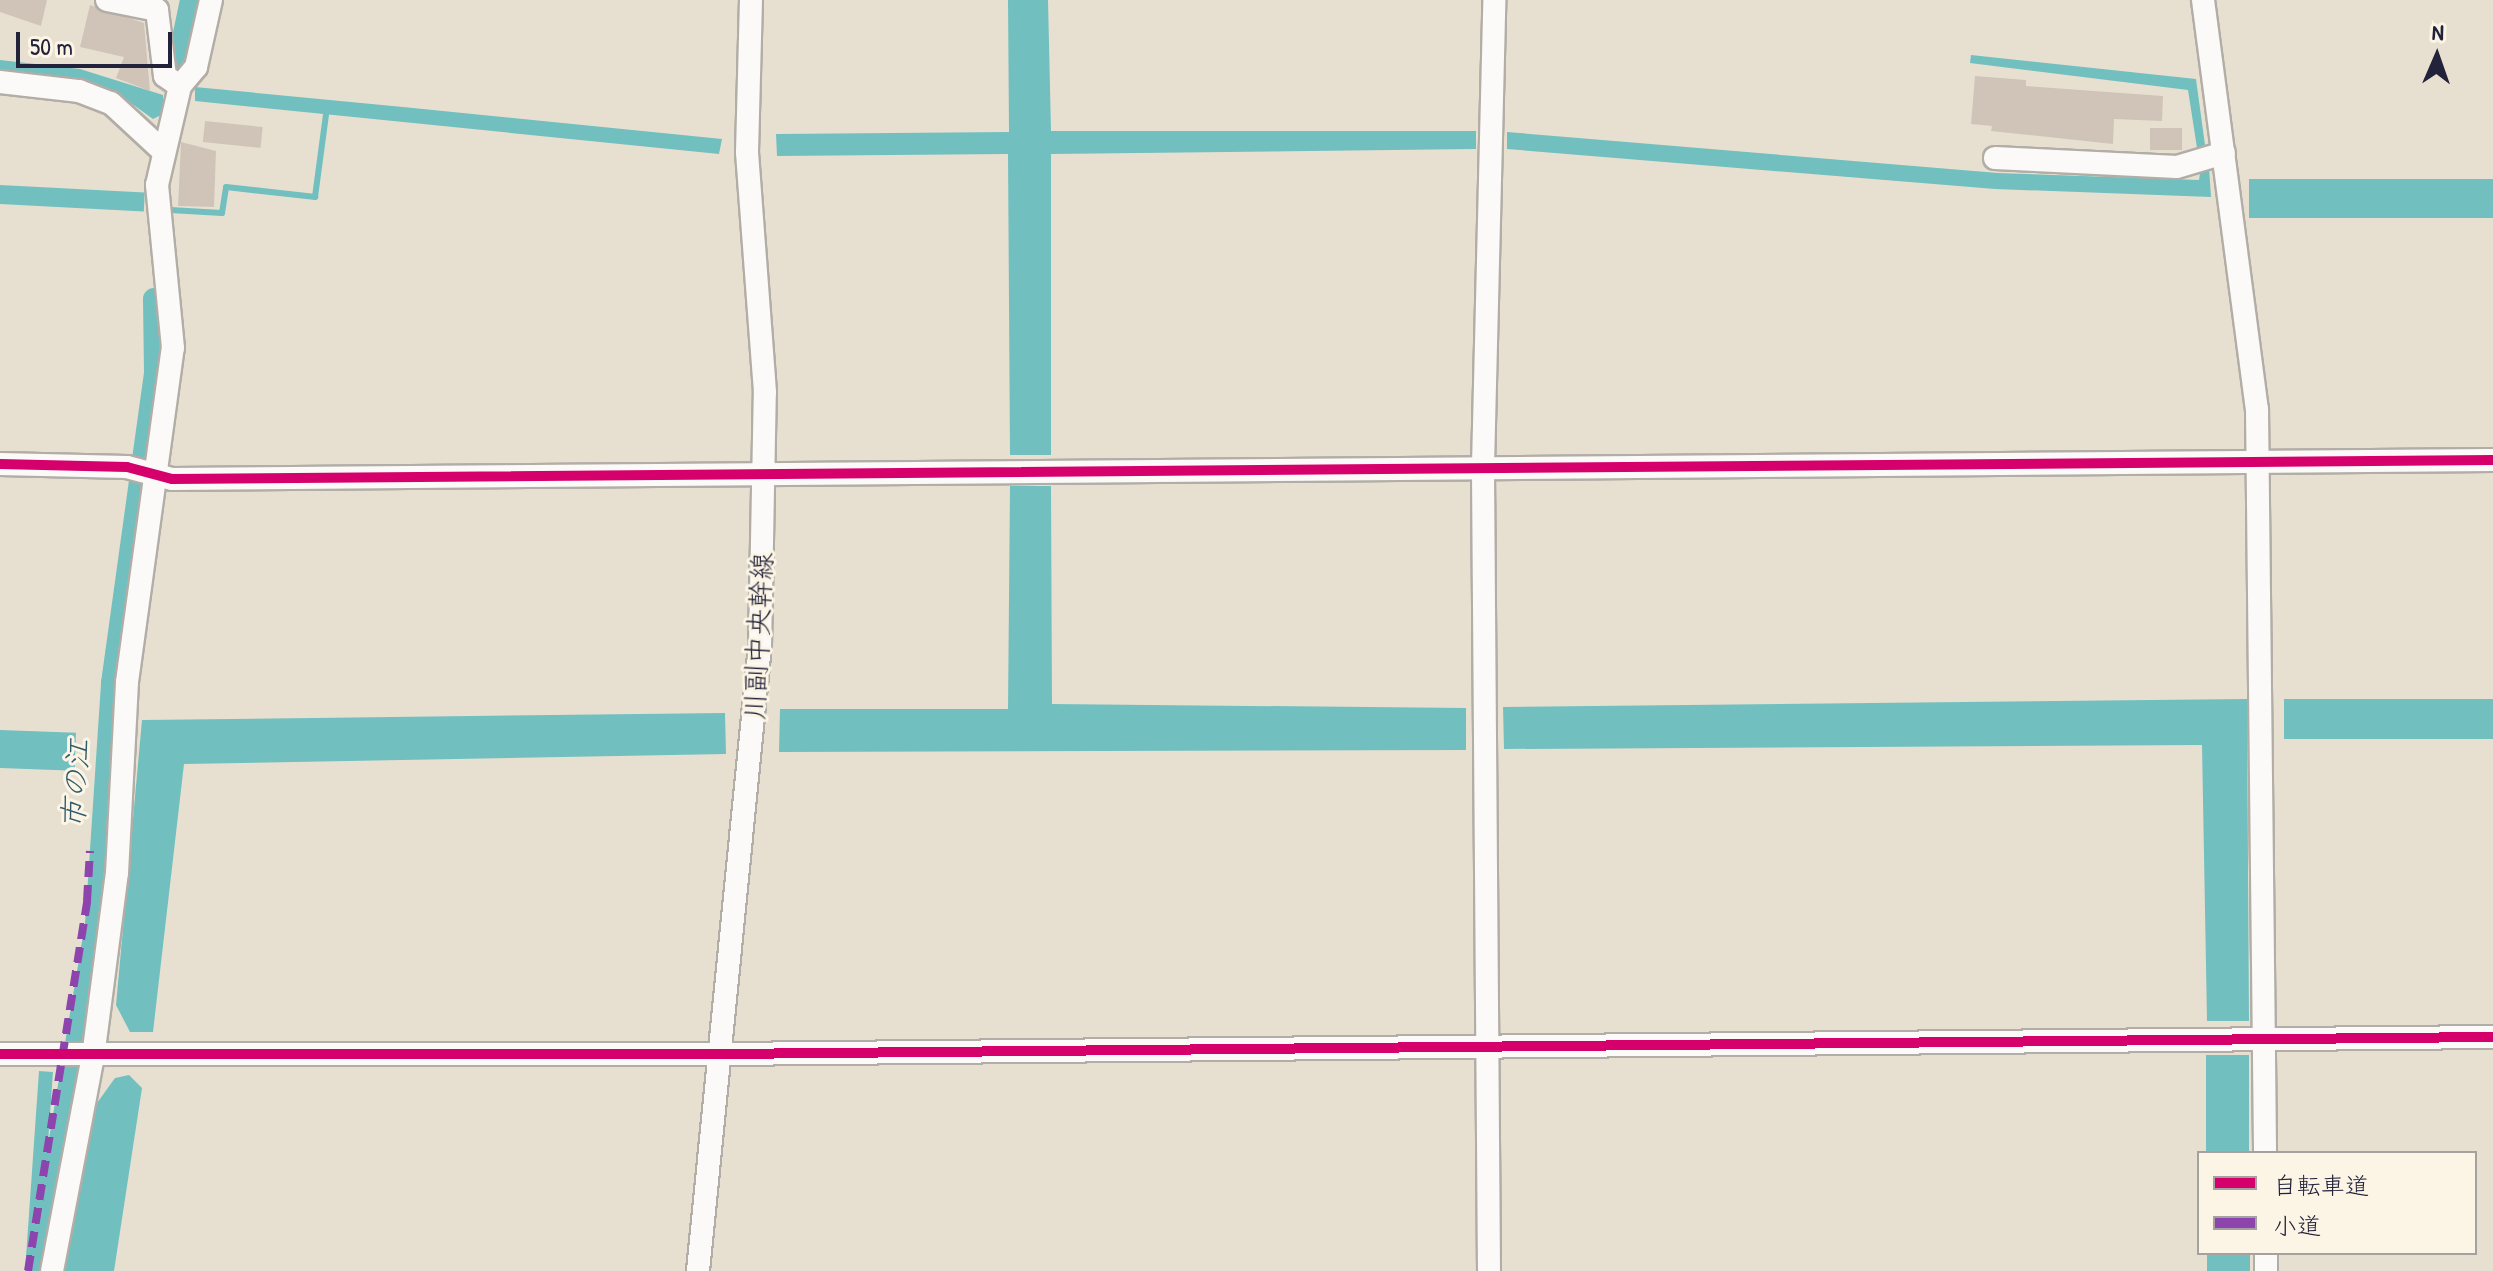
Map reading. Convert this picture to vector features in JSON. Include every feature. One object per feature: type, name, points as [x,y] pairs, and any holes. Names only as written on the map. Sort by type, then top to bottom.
[{"type":"street","points":[[107,0],[157,10],[165,76],[180,86]]},
{"type":"street","points":[[52,1271],[93,1057],[117,873],[127,682],[173,348],[159,251],[157,185],[162,150],[180,86],[196,67],[211,0]]},
{"type":"street","name":"川副中央幹線","points":[[698,1271],[722,1054],[760,645],[765,392],[747,152],[751,0]]},
{"type":"street","points":[[1489,1271],[1483,466],[1494,0]]},
{"type":"street","points":[[2203,0],[2260,463],[2265,1151]]},
{"type":"street","points":[[0,82],[79,91],[111,103],[162,150]]},
{"type":"street","points":[[1995,158],[2177,167],[2224,153]]},
{"type":"street","points":[[0,464],[127,467],[172,479],[2493,460]]},
{"type":"street","points":[[0,1054],[93,1057],[722,1054],[2493,1037]]},
{"type":"water","points":[[1008,0],[1048,0],[1051,131],[1476,131],[1476,149],[1051,154],[1051,455],[1010,455],[1008,154],[777,156],[776,134],[1009,132]]},
{"type":"water","points":[[1971,55],[2196,79],[2205,145],[2197,148],[2188,90],[1970,63]]},
{"type":"water","points":[[0,60],[80,69],[163,95],[163,114],[153,119],[117,93],[67,80],[0,72]]},
{"type":"water","points":[[195,87],[722,139],[719,154],[195,101]]},
{"type":"water","points":[[1507,132],[1998,173],[2199,180],[2201,167],[2209,167],[2211,197],[1995,189],[1507,149]]},
{"type":"water","points":[[2249,179],[2493,179],[2493,218],[2249,218]]},
{"type":"water","points":[[0,185],[145,193],[144,212],[0,204]]},
{"type":"water","points":[[1010,486],[1051,486],[1052,704],[1466,708],[1466,750],[779,752],[780,709],[1008,709]]},
{"type":"water","points":[[2247,699],[2249,1021],[2207,1021],[2202,745],[1504,749],[1503,707]]},
{"type":"water","points":[[2284,699],[2493,699],[2493,739],[2284,739]]},
{"type":"water","points":[[725,713],[726,754],[184,764],[153,1032],[130,1032],[116,1005],[142,720]]},
{"type":"water","points":[[0,730],[76,733],[75,771],[0,768]]},
{"type":"water","points":[[2206,1055],[2249,1055],[2249,1151],[2206,1151]]},
{"type":"water","points":[[39,1071],[53,1072],[39,1271],[25,1271]]},
{"type":"water","points":[[129,1075],[142,1088],[114,1271],[63,1271],[97,1103],[115,1078]]},
{"type":"water","points":[[2207,1255],[2250,1255],[2250,1271],[2207,1271]]},
{"type":"building","points":[[0,0],[47,0],[41,26],[0,12]]},
{"type":"building","points":[[90,5],[144,23],[150,91],[116,78],[124,57],[80,47]]},
{"type":"building","points":[[1975,76],[2026,80],[2026,86],[2163,96],[2162,121],[2114,119],[2113,144],[1991,131],[1992,126],[1971,124]]},
{"type":"building","points":[[205,121],[263,127],[260,148],[203,142]]},
{"type":"building","points":[[2150,128],[2182,128],[2182,150],[2150,150]]},
{"type":"building","points":[[181,142],[216,151],[214,207],[178,206]]},
{"type":"waterway","name":"市の江","points":[[177,67],[191,0]]},
{"type":"waterway","points":[[170,210],[222,213],[226,187],[315,197],[326,115]]},
{"type":"waterway","name":"市の江","points":[[38,1271],[96,925],[112,683],[155,372],[154,299]]},
{"type":"marked path","points":[[28,1271],[87,901],[90,851]]},
{"type":"cycle path","points":[[0,464],[127,467],[172,479],[2493,460]]},
{"type":"cycle path","points":[[0,1054],[722,1054],[2493,1037]]}]
